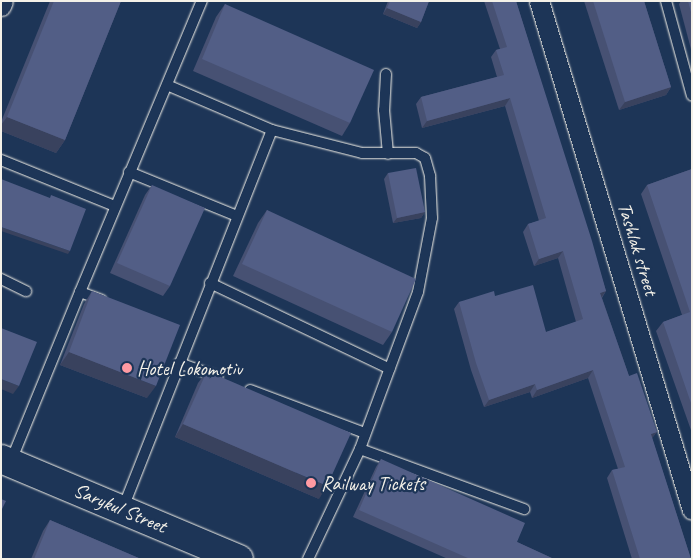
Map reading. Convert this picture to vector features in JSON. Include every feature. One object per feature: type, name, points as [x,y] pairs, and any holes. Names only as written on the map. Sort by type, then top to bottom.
[{"type":"main road","name":"Sarykul Street","points":[[6,460],[239,559]]},
{"type":"street","points":[[1,6],[3,1]]},
{"type":"street","name":"Tashlak street","points":[[539,1],[692,510]]},
{"type":"lane","points":[[6,460],[80,292],[202,1]]},
{"type":"lane","points":[[666,1],[692,96]]},
{"type":"lane","points":[[386,74],[384,110],[388,154]]},
{"type":"lane","points":[[167,85],[272,130],[362,153],[416,153],[425,158],[432,218],[418,292],[360,449],[308,559]]},
{"type":"lane","points":[[123,509],[179,363],[185,330],[210,283],[272,130]]},
{"type":"lane","points":[[1,160],[115,206]]},
{"type":"lane","points":[[129,172],[237,216]]},
{"type":"lane","points":[[1,280],[26,291]]},
{"type":"lane","points":[[210,283],[390,369]]},
{"type":"lane","points":[[80,292],[117,306]]},
{"type":"lane","points":[[179,363],[365,433]]},
{"type":"lane","points":[[360,449],[524,509]]},
{"type":"building","points":[[54,1],[121,1],[65,140],[7,117]]},
{"type":"building","points":[[390,1],[429,1],[421,22],[387,8]]},
{"type":"building","points":[[492,1],[516,1],[592,241],[606,291],[600,293],[629,376],[637,373],[657,432],[651,434],[691,559],[640,559],[612,470],[625,467],[593,370],[537,390],[535,384],[489,400],[476,363],[459,302],[494,291],[495,296],[533,285],[546,332],[583,319],[563,251],[539,259],[528,224],[546,218],[510,98],[427,121],[421,97],[504,75],[496,50],[507,47]]},
{"type":"building","points":[[593,1],[644,1],[671,87],[625,102]]},
{"type":"building","points":[[688,1],[692,1],[692,16]]},
{"type":"building","points":[[225,4],[374,70],[350,123],[202,59]]},
{"type":"building","points":[[416,168],[425,212],[397,218],[388,173]]},
{"type":"building","points":[[692,169],[692,406],[663,322],[690,312],[647,185]]},
{"type":"building","points":[[1,179],[50,198],[51,195],[86,209],[70,251],[1,227]]},
{"type":"building","points":[[152,185],[205,208],[170,286],[117,263]]},
{"type":"building","points":[[267,210],[416,279],[392,332],[242,264]]},
{"type":"building","points":[[92,291],[180,325],[156,386],[69,352]]},
{"type":"building","points":[[1,328],[37,342],[19,386],[1,379]]},
{"type":"building","points":[[207,371],[351,433],[327,486],[183,424]]},
{"type":"building","points":[[381,459],[525,523],[517,542],[554,559],[470,559],[359,510]]},
{"type":"building","points":[[1,499],[6,501],[1,511]]},
{"type":"building","points":[[50,520],[141,559],[34,559]]},
{"type":"place","name":"Hotel Lokomotiv","points":[[127,368]]},
{"type":"place","name":"Railway Tickets","points":[[311,483]]}]
